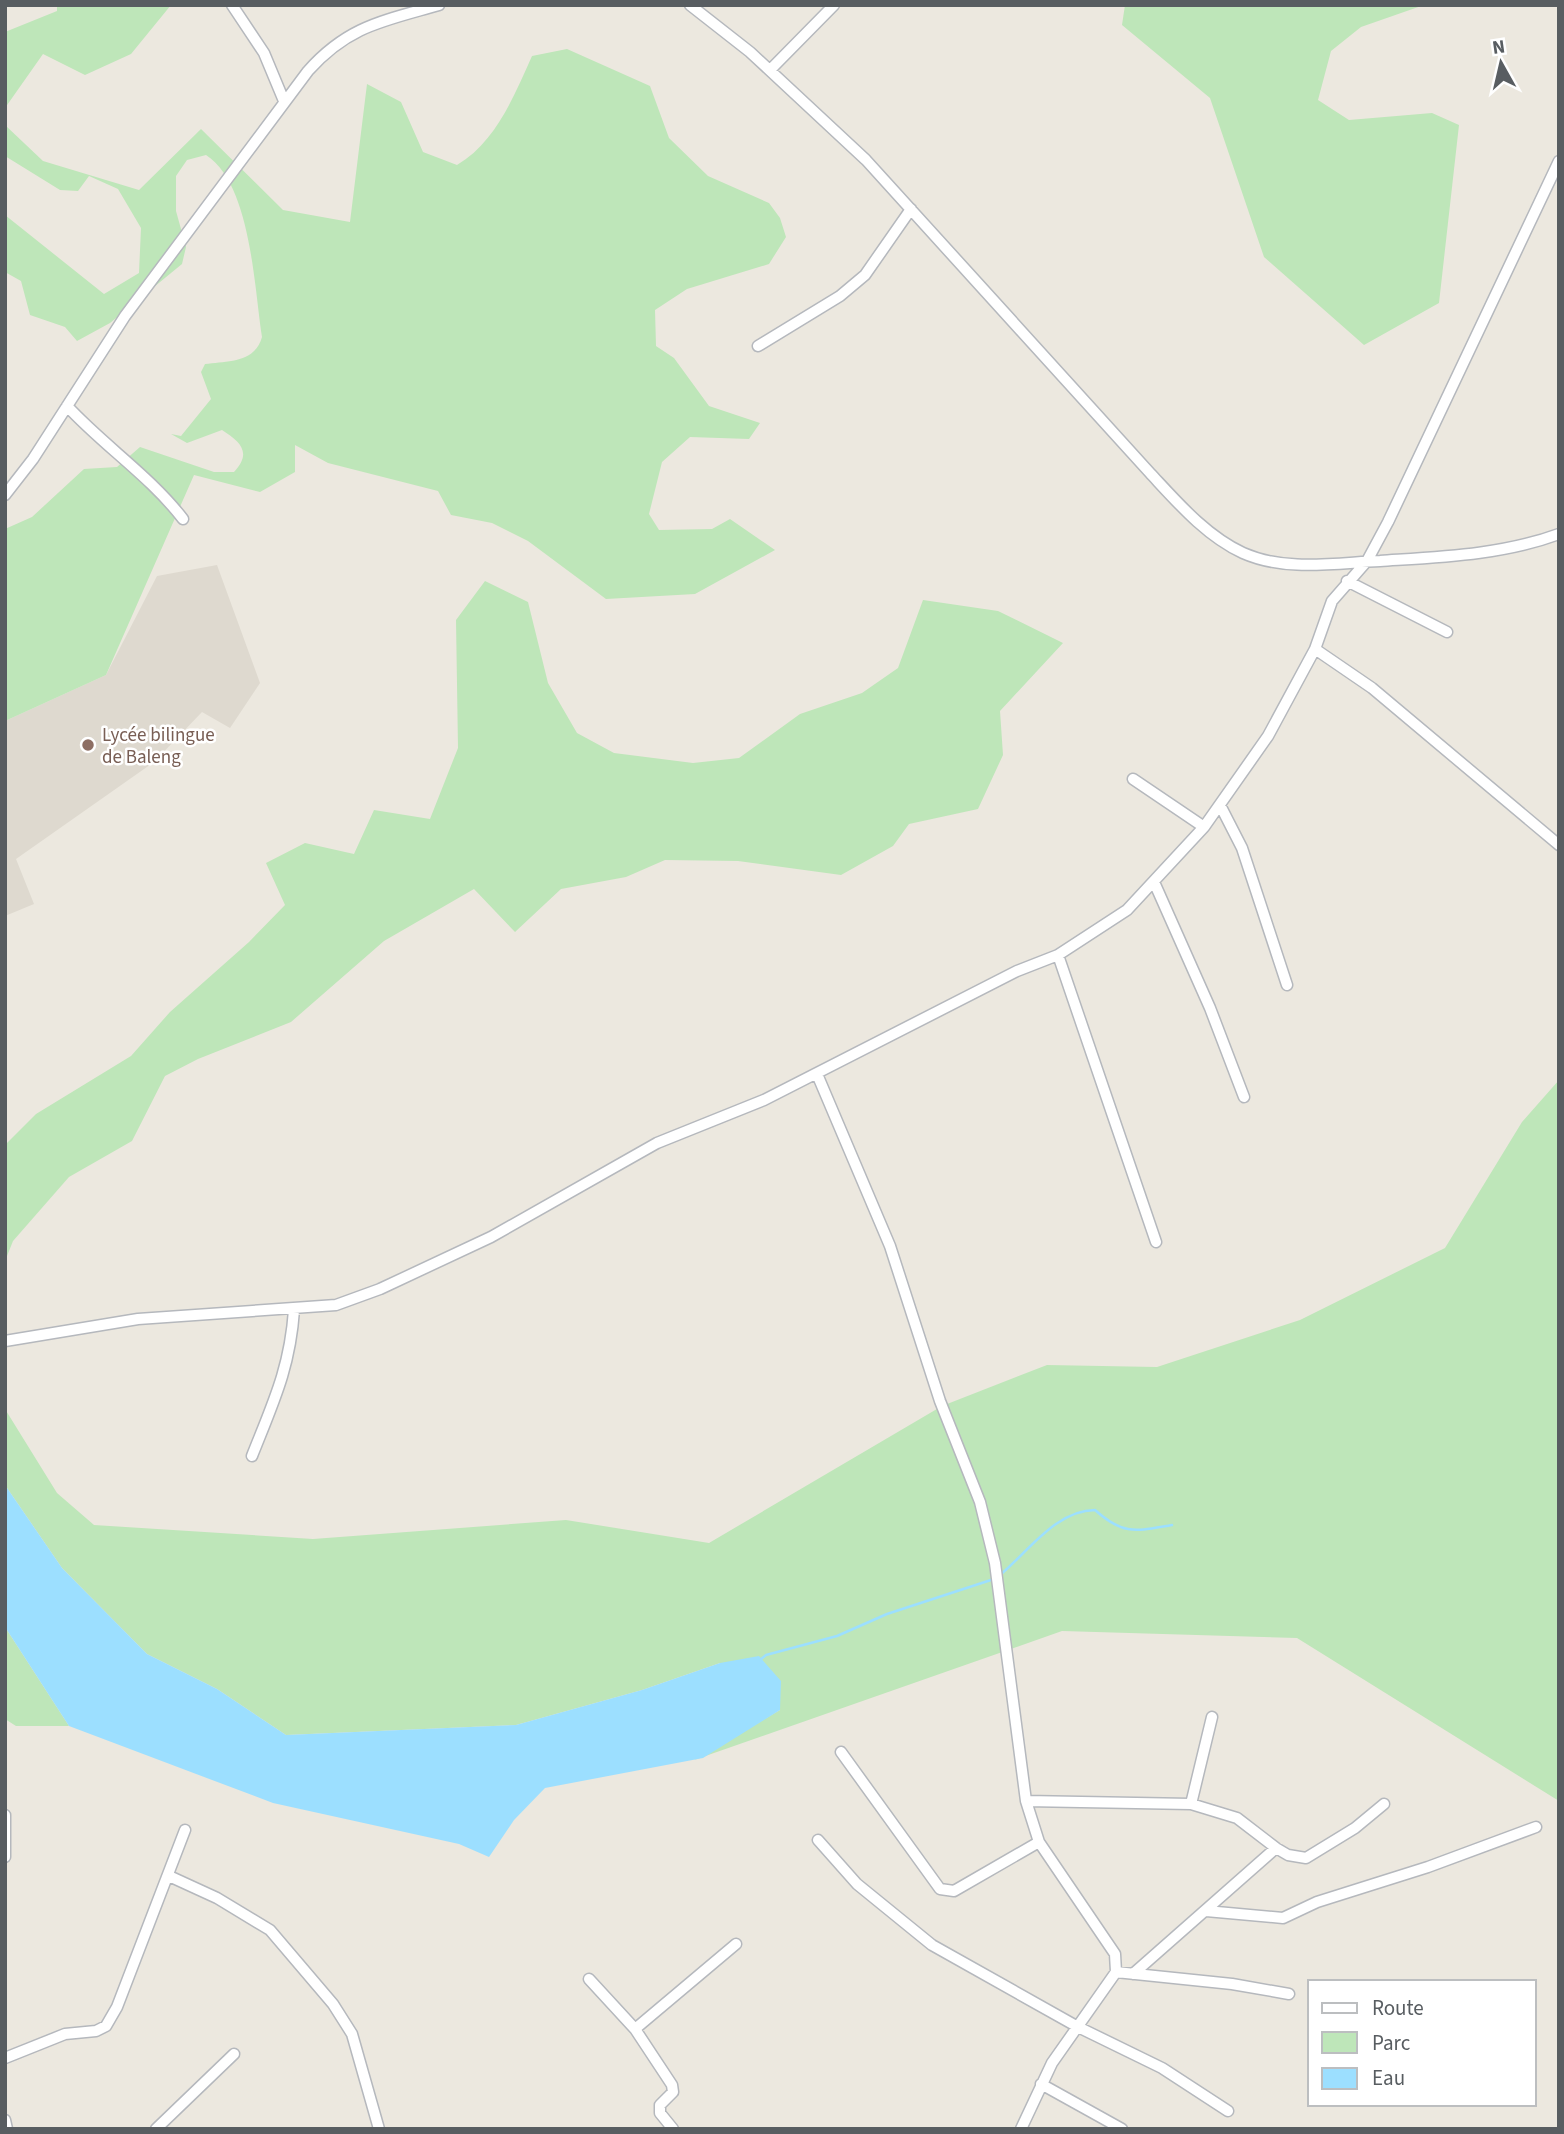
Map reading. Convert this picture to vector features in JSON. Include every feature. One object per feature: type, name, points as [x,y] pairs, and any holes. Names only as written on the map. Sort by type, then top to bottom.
[{"type":"street","points":[[232,5],[264,53],[284,101]]},
{"type":"street","points":[[5,495],[67,407],[125,316],[284,101],[327,50],[348,34],[439,5]]},
{"type":"street","points":[[690,5],[770,71],[866,160],[1192,516],[1243,552],[1268,560],[1336,566],[1367,561],[1455,556],[1532,544],[1559,534]]},
{"type":"street","points":[[770,71],[834,5]]},
{"type":"street","points":[[5,1341],[138,1319],[336,1305],[380,1289],[491,1237],[657,1143],[764,1100],[1017,971],[1058,955],[1126,910],[1204,827],[1268,736],[1315,649],[1332,601],[1367,561],[1559,160]]},
{"type":"street","points":[[758,346],[840,296],[865,275],[911,209]]},
{"type":"street","points":[[67,407],[95,437],[149,482],[183,519]]},
{"type":"street","points":[[1348,581],[1447,632]]},
{"type":"street","points":[[1315,649],[1372,688],[1559,845]]},
{"type":"street","points":[[1133,779],[1204,827]]},
{"type":"street","points":[[1220,805],[1241,848],[1287,985]]},
{"type":"street","points":[[1154,882],[1210,1008],[1244,1097]]},
{"type":"street","points":[[1058,955],[1156,1242]]},
{"type":"street","points":[[817,1074],[890,1247],[940,1401],[980,1502],[995,1563],[1026,1801],[1039,1842],[1115,1954],[1116,1972],[1041,2084],[1021,2129]]},
{"type":"street","points":[[252,1456],[285,1376],[292,1349],[295,1310]]},
{"type":"street","points":[[1191,1804],[1212,1717]]},
{"type":"street","points":[[841,1752],[940,1889],[946,1892],[954,1891],[1039,1842]]},
{"type":"street","points":[[1026,1801],[1191,1804],[1237,1818],[1288,1855],[1306,1858],[1355,1828],[1384,1804]]},
{"type":"street","points":[[5,1815],[5,1857]]},
{"type":"street","points":[[1206,1911],[1283,1918],[1317,1902],[1428,1867],[1536,1827]]},
{"type":"street","points":[[5,2059],[65,2034],[96,2031],[106,2026],[186,1830]]},
{"type":"street","points":[[818,1840],[857,1884],[932,1945],[1078,2026],[1163,2068],[1228,2111]]},
{"type":"street","points":[[1133,1974],[1276,1848]]},
{"type":"street","points":[[169,1876],[218,1898],[270,1930],[333,2004],[352,2035],[379,2129]]},
{"type":"street","points":[[635,2029],[736,1944]]},
{"type":"street","points":[[1116,1972],[1232,1984],[1289,1994]]},
{"type":"street","points":[[589,1979],[635,2029],[672,2085],[673,2092],[660,2105],[660,2113],[673,2129]]},
{"type":"street","points":[[156,2129],[234,2054]]},
{"type":"street","points":[[1041,2084],[1122,2129]]},
{"type":"street","points":[[5,2120],[7,2129]]},
{"type":"shaded area","name":"Lycée bilingue de Baleng","points":[[217,565],[260,683],[230,728],[202,712],[154,762],[16,859],[34,904],[5,916],[5,721],[106,675],[157,576]]},
{"type":"green space","points":[[57,5],[171,5],[131,54],[85,75],[43,54],[5,108],[5,32],[57,11]]},
{"type":"green space","points":[[1125,5],[1424,5],[1361,27],[1331,51],[1318,100],[1349,120],[1432,113],[1459,125],[1439,303],[1364,345],[1264,257],[1210,98],[1122,25]]},
{"type":"green space","points":[[567,49],[650,86],[669,138],[708,176],[769,203],[780,218],[786,237],[769,264],[687,289],[655,310],[656,346],[674,358],[709,406],[760,423],[749,439],[690,437],[662,462],[649,514],[659,530],[712,529],[730,519],[775,550],[695,594],[606,599],[528,541],[492,523],[451,515],[438,491],[328,463],[295,445],[295,472],[260,492],[194,475],[106,675],[5,721],[5,529],[32,517],[84,469],[117,467],[140,447],[214,472],[234,472],[242,459],[242,448],[222,430],[187,443],[171,434],[181,436],[211,399],[201,372],[205,364],[247,356],[258,346],[262,337],[253,265],[241,212],[233,189],[221,169],[206,155],[187,160],[176,176],[176,211],[186,247],[182,264],[110,323],[77,341],[65,327],[30,315],[21,281],[5,272],[5,215],[104,294],[139,273],[141,228],[118,189],[89,176],[78,191],[60,190],[5,156],[5,125],[43,161],[139,190],[201,129],[283,210],[350,222],[367,84],[401,102],[423,152],[457,165],[483,144],[493,131],[511,102],[532,56]]},
{"type":"green space","points":[[485,581],[528,602],[548,683],[577,733],[614,753],[693,763],[739,758],[800,714],[862,693],[898,668],[923,600],[998,611],[1063,643],[1000,711],[1003,755],[978,809],[909,824],[893,846],[841,875],[738,861],[665,860],[626,877],[561,889],[515,932],[474,889],[384,941],[291,1022],[198,1059],[165,1076],[132,1141],[69,1177],[13,1241],[5,1261],[5,1145],[36,1114],[131,1056],[170,1012],[249,942],[285,905],[266,863],[305,843],[354,854],[374,810],[430,819],[458,748],[456,620]]},
{"type":"green space","points":[[1559,1080],[1559,1801],[1297,1638],[1062,1631],[694,1760],[780,1710],[720,1663],[642,1690],[516,1725],[286,1735],[217,1689],[147,1654],[62,1568],[5,1485],[5,1409],[57,1493],[94,1525],[313,1539],[566,1520],[709,1543],[942,1406],[1047,1365],[1157,1367],[1300,1320],[1445,1248],[1522,1122]]},
{"type":"green space","points":[[5,1627],[69,1726],[16,1726],[5,1719]]},
{"type":"water","points":[[5,1485],[62,1568],[147,1654],[217,1689],[286,1735],[516,1725],[642,1690],[720,1663],[759,1656],[781,1681],[780,1710],[703,1758],[545,1788],[514,1820],[489,1857],[459,1844],[273,1803],[69,1726],[5,1627]]},
{"type":"waterway","points":[[1000,1575],[1043,1534],[1068,1517],[1081,1512],[1095,1510],[1114,1524],[1131,1530],[1172,1525]]},
{"type":"waterway","points":[[760,1660],[766,1655],[837,1636],[887,1614],[994,1579]]},
{"type":"place","name":"Lycée bilingue de Baleng","points":[[88,745]]}]
